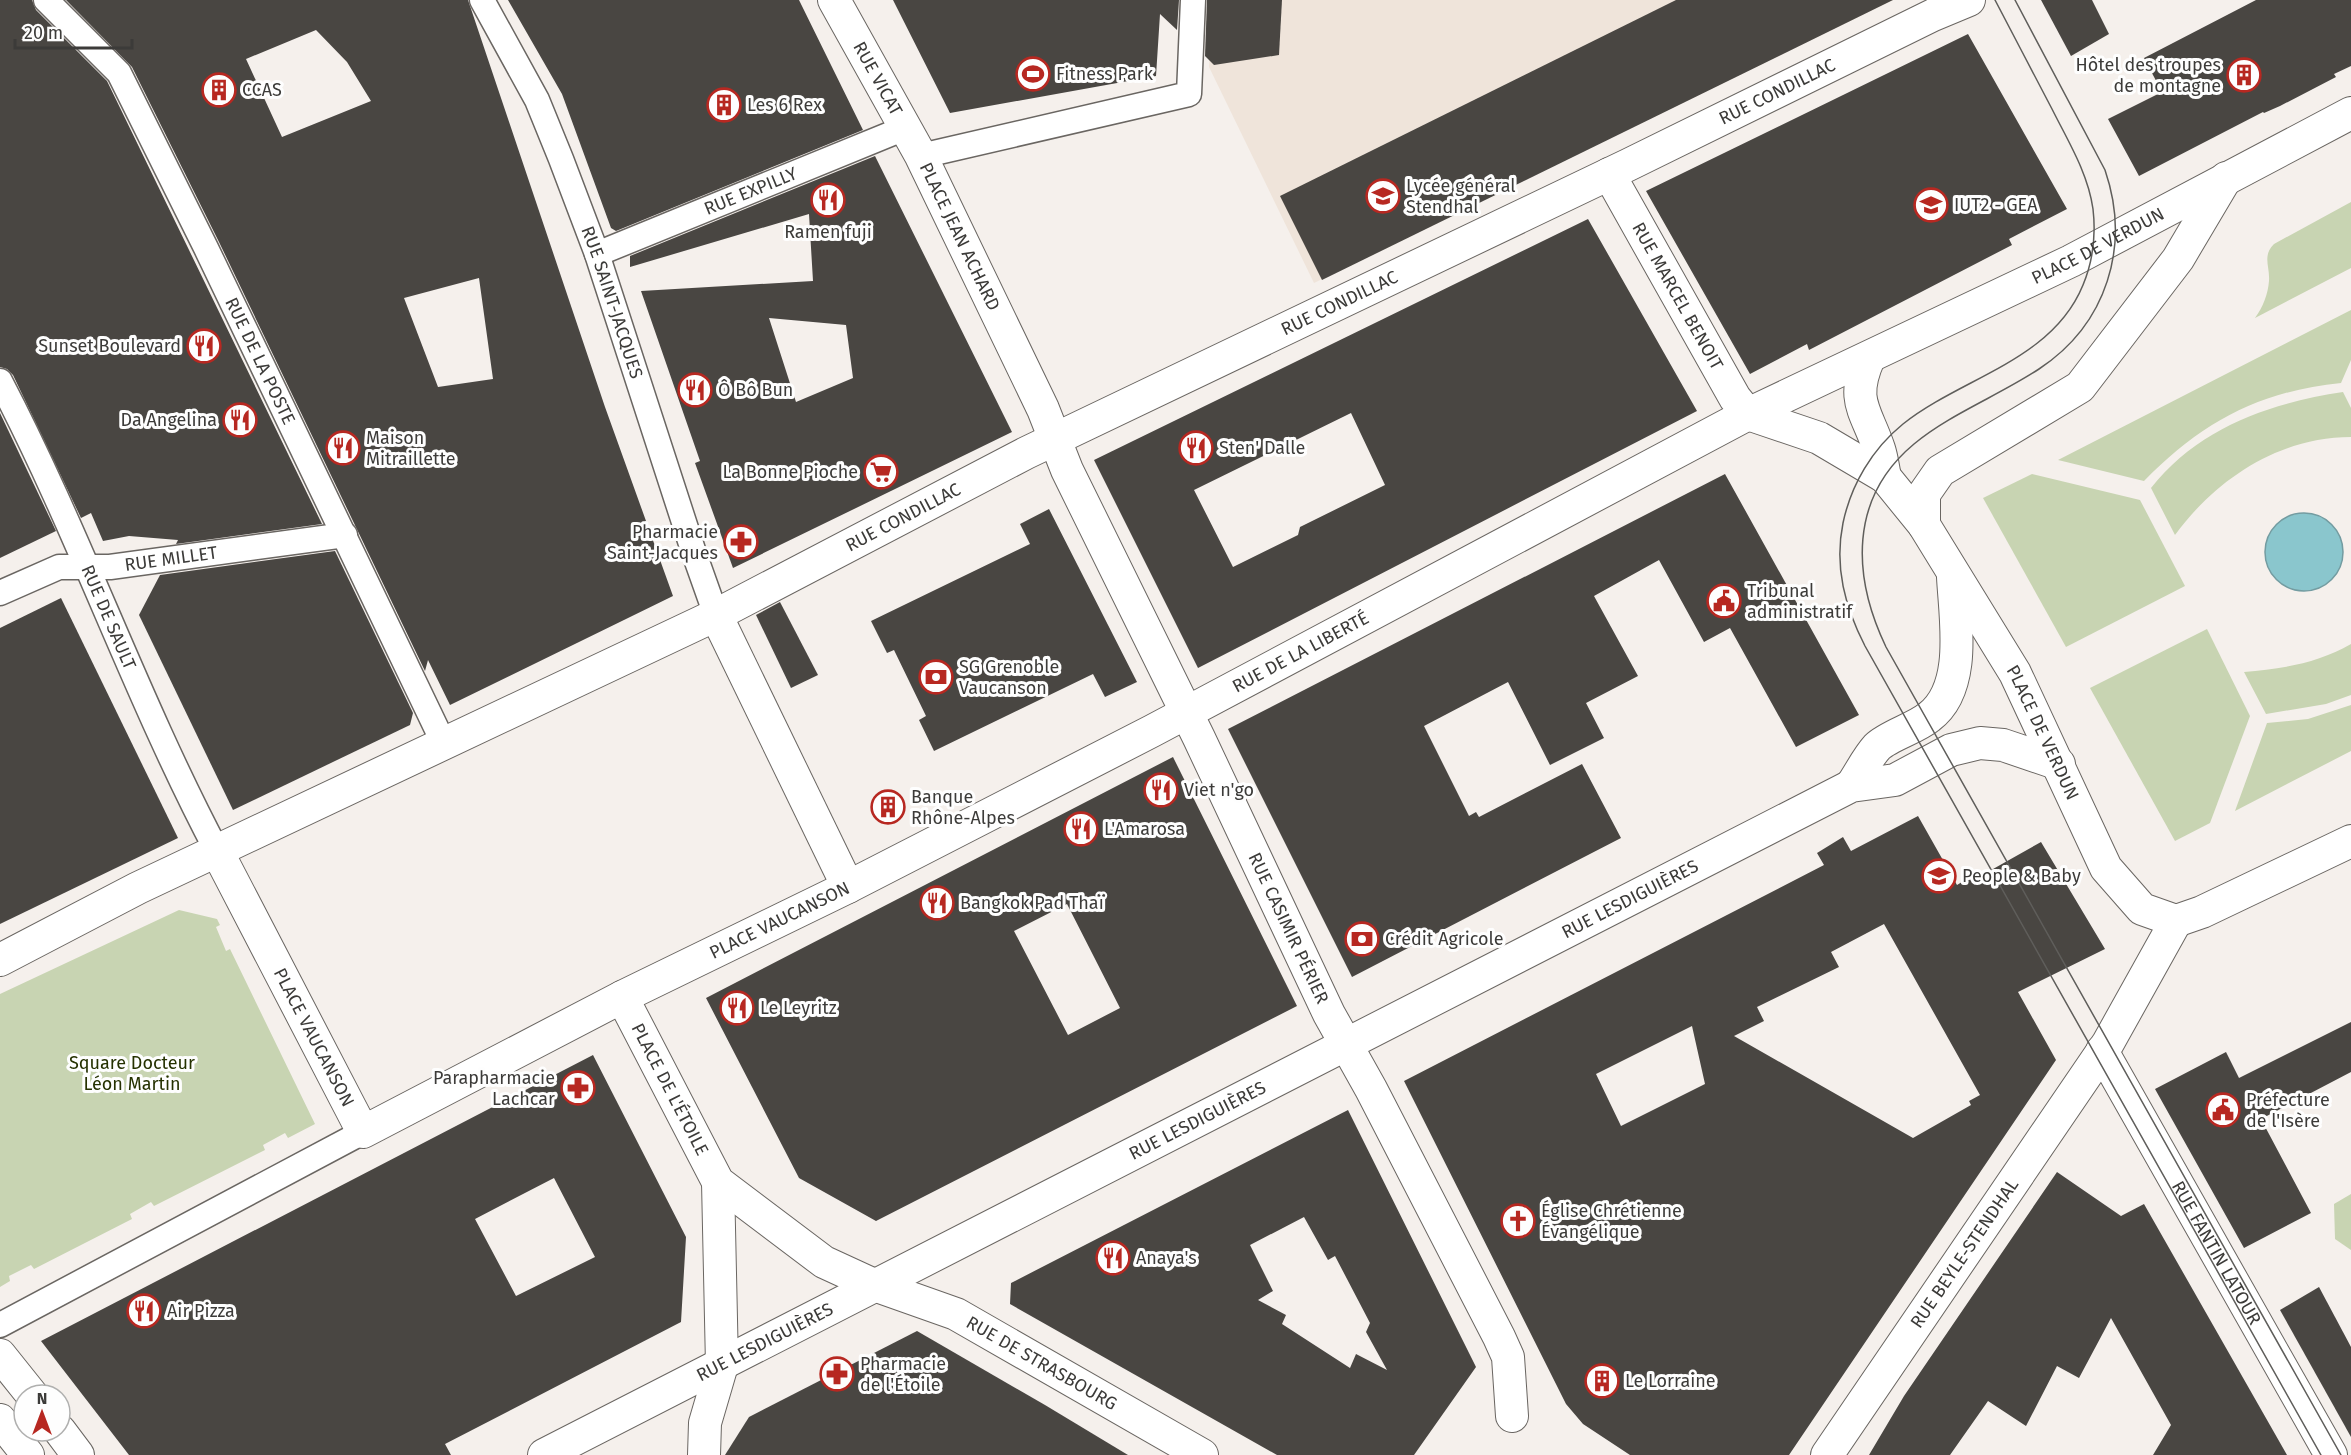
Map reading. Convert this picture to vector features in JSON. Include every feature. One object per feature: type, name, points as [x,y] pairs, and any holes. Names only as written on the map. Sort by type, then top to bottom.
[{"type":"street","name":"RUE DE LA POSTE","points":[[45,0],[119,73],[345,534],[444,744]]},
{"type":"street","name":"RUE SAINT-JACQUES","points":[[482,0],[537,100],[597,254],[716,615]]},
{"type":"street","name":"RUE VICAT","points":[[834,0],[921,156]]},
{"type":"street","name":"PLACE JEAN ACHARD","points":[[1056,438],[921,156],[1190,94],[1193,0]]},
{"type":"street","name":"RUE CONDILLAC","points":[[716,615],[1056,438],[1968,0]]},
{"type":"street","name":"PLACE DE VERDUN","points":[[1748,414],[2072,261],[2351,113]]},
{"type":"street","name":"RUE EXPILLY","points":[[597,254],[905,128]]},
{"type":"street","name":"RUE MARCEL BENOIT","points":[[1609,174],[1735,398],[1748,414]]},
{"type":"street","points":[[1924,525],[1924,494],[1940,471],[2080,387],[2178,259],[2227,178]]},
{"type":"street","name":"PLACE DE VERDUN","points":[[1869,358],[1860,377],[1862,411],[1879,449],[1885,477]]},
{"type":"street","name":"RUE DE SAULT","points":[[0,381],[37,452],[85,567],[217,851]]},
{"type":"street","name":"PLACE DE VERDUN","points":[[1748,414],[1819,438],[1885,477],[1924,525],[2016,673],[2106,868],[2142,909],[2176,921]]},
{"type":"street","name":"RUE DE LA LIBERTÉ","points":[[848,887],[1187,713],[1748,414]]},
{"type":"street","name":"RUE CASIMIR PÉRIER","points":[[1056,438],[1067,470],[1187,713],[1345,1046],[1371,1089],[1508,1357],[1512,1416]]},
{"type":"street","name":"RUE MILLET","points":[[0,593],[59,567],[110,567],[345,534]]},
{"type":"street","name":"RUE LESDIGUIÈRES","points":[[1851,786],[1878,746],[1931,716],[1942,703],[1955,669],[1957,651],[1953,573]]},
{"type":"street","points":[[0,960],[138,888],[716,615]]},
{"type":"street","name":"PLACE VAUCANSON","points":[[217,851],[363,1132],[622,997],[848,887],[716,615]]},
{"type":"street","name":"RUE LESDIGUIÈRES","points":[[544,1455],[1851,786],[1895,780],[1951,750],[1980,743],[2003,746],[2059,764]]},
{"type":"street","points":[[2102,1051],[2176,921],[2210,908],[2351,841]]},
{"type":"street","name":"PLACE DE L'ÉTOILE","points":[[622,997],[718,1182],[824,1262],[874,1285]]},
{"type":"street","name":"RUE BEYLE-STENDHAL","points":[[1827,1455],[2102,1051]]},
{"type":"street","name":"RUE FANTIN LATOUR","points":[[2102,1051],[2331,1455]]},
{"type":"street","points":[[0,1325],[363,1132]]},
{"type":"street","name":"PLACE DE L'ÉTOILE","points":[[704,1455],[705,1423],[722,1365],[718,1182]]},
{"type":"street","name":"RUE DE STRASBOURG","points":[[874,1285],[956,1314],[1202,1455]]},
{"type":"street","points":[[0,1355],[22,1383]]},
{"type":"street","points":[[0,1419],[28,1455]]},
{"type":"shaded area","name":"Lycée général Stendhal","points":[[1213,0],[1893,0],[1314,283],[1209,67]]},
{"type":"green space","points":[[2351,202],[2351,268],[2255,318],[2268,291],[2267,257],[2270,248]]},
{"type":"green space","points":[[2351,310],[2351,360],[2341,383],[2284,394],[2233,413],[2187,442],[2144,481],[2058,460]]},
{"type":"green space","points":[[2343,392],[2351,408],[2351,437],[2299,444],[2251,465],[2210,496],[2175,535],[2151,488],[2191,449],[2213,434],[2263,411]]},
{"type":"green space","points":[[2032,474],[2140,500],[2185,586],[2066,647],[1983,498]]},
{"type":"green space","points":[[2207,629],[2250,716],[2210,823],[2175,841],[2090,688]]},
{"type":"green space","points":[[2351,644],[2351,695],[2326,704],[2266,714],[2244,672],[2299,664],[2326,656]]},
{"type":"green space","points":[[2351,705],[2351,751],[2235,811],[2267,723],[2308,719]]},
{"type":"green space","name":"Square Docteur Léon Martin","points":[[179,910],[217,919],[220,925],[216,927],[226,951],[230,949],[315,1124],[288,1138],[285,1133],[263,1145],[265,1150],[154,1206],[151,1202],[130,1214],[132,1219],[34,1269],[31,1265],[9,1276],[10,1281],[0,1287],[0,994]]},
{"type":"green space","points":[[2351,1194],[2351,1250],[2335,1239],[2334,1204]]},
{"type":"water","points":[[2304,513],[2319,516],[2331,525],[2340,537],[2343,552],[2340,567],[2331,579],[2319,588],[2304,591],[2289,588],[2277,579],[2268,567],[2265,552],[2268,537],[2277,525],[2289,516]]},
{"type":"building","points":[[0,0],[32,0],[36,10],[107,81],[322,524],[176,544],[178,540],[129,536],[103,541],[91,513],[81,518],[13,375],[7,369],[0,367]]},
{"type":"building","points":[[66,0],[468,0],[605,407],[673,596],[450,705],[428,660],[425,671],[219,242],[132,67]],"holes":[[[316,30],[347,62],[371,101],[282,137],[246,59]],[[479,278],[493,379],[438,387],[404,298]]]},
{"type":"building","points":[[508,0],[799,0],[863,130],[616,231],[611,228],[562,94]]},
{"type":"building","points":[[893,0],[1179,0],[1177,30],[1160,14],[1156,76],[950,113]]},
{"type":"building","points":[[1207,0],[1282,0],[1279,55],[1214,65],[1205,56]]},
{"type":"building","points":[[1676,0],[1893,0],[1322,280],[1280,196]]},
{"type":"building","points":[[2041,0],[2092,0],[2109,34],[2071,56]]},
{"type":"building","name":"Hôtel des troupes de montagne","points":[[2256,0],[2351,0],[2351,66],[2334,74],[2336,77],[2139,176],[2108,119],[2162,92],[2144,58]]},
{"type":"building","name":"IUT2 - GEA","points":[[1968,34],[2067,209],[2009,239],[2012,245],[1809,350],[1807,344],[1750,374],[1646,191]]},
{"type":"building","points":[[875,156],[1012,432],[733,568],[695,463],[700,461],[641,291],[813,281],[809,214],[630,267],[630,256]],"holes":[[[769,318],[846,325],[853,378],[796,402]]]},
{"type":"building","points":[[1588,219],[1697,411],[1198,668],[1094,460]],"holes":[[[1351,413],[1385,485],[1300,527],[1298,535],[1233,567],[1194,490]]]},
{"type":"building","points":[[0,413],[56,531],[0,558]]},
{"type":"building","points":[[1725,474],[1859,715],[1796,747],[1730,628],[1704,642],[1659,560],[1594,596],[1638,676],[1586,703],[1604,738],[1550,765],[1508,682],[1424,726],[1469,816],[1476,812],[1479,817],[1582,764],[1621,838],[1352,977],[1228,729]]},
{"type":"building","points":[[1049,509],[1137,682],[1105,697],[1093,674],[934,751],[919,720],[926,716],[894,650],[887,653],[871,621],[1030,544],[1020,524]]},
{"type":"building","points":[[335,551],[413,713],[410,725],[233,810],[139,615],[160,575]]},
{"type":"building","points":[[61,598],[178,838],[0,924],[0,628]]},
{"type":"building","points":[[780,602],[818,675],[791,688],[756,615]]},
{"type":"building","points":[[1173,757],[1297,1006],[876,1221],[799,1178],[706,998]],"holes":[[[1067,904],[1120,1008],[1068,1035],[1014,931]]]},
{"type":"building","points":[[1918,816],[1957,885],[1975,874],[1977,878],[2041,842],[2105,949],[2018,992],[2056,1060],[1789,1455],[1630,1455],[1583,1424],[1566,1404],[1404,1081],[1824,865],[1817,853],[1843,837],[1851,851]],"holes":[[[1884,924],[1980,1095],[1969,1101],[1971,1105],[1913,1138],[1734,1036],[1764,1021],[1757,1007],[1839,967],[1831,952]],[[1692,1026],[1705,1084],[1621,1126],[1596,1074]]]},
{"type":"building","name":"Préfecture de l'Isère","points":[[2351,1022],[2351,1072],[2261,1119],[2311,1213],[2244,1248],[2155,1089],[2226,1052],[2239,1078]]},
{"type":"building","points":[[593,1055],[686,1237],[681,1322],[445,1444],[451,1455],[129,1455],[41,1341]],"holes":[[[554,1178],[595,1257],[516,1296],[475,1219]]]},
{"type":"building","points":[[1348,1110],[1476,1367],[1414,1455],[1277,1455],[1010,1304],[1011,1283]],"holes":[[[1304,1217],[1328,1260],[1335,1256],[1370,1323],[1366,1332],[1387,1370],[1356,1354],[1350,1368],[1282,1324],[1286,1315],[1258,1300],[1273,1291],[1250,1245]]]},
{"type":"building","points":[[2057,1172],[2121,1216],[2144,1204],[2287,1455],[2153,1455],[2171,1425],[2111,1318],[2079,1378],[2057,1366],[2026,1426],[1988,1401],[1950,1455],[1869,1455],[1904,1396]]},
{"type":"building","points":[[2319,1287],[2351,1347],[2351,1437],[2280,1310]]},
{"type":"building","points":[[917,1331],[1128,1455],[725,1455],[749,1417]]},
{"type":"tram line","points":[[1995,0],[2071,145],[2087,183],[2094,219],[2093,248],[2089,267],[2083,285],[2069,311],[2050,332],[2028,350],[1926,408],[1903,424],[1873,456],[1851,495],[1843,523],[1840,555],[1843,586],[1852,617],[1865,646],[2321,1455]]},
{"type":"tram line","points":[[2015,0],[2105,170],[2112,199],[2115,227],[2113,254],[2107,281],[2097,306],[2082,330],[2062,351],[2039,369],[1928,433],[1893,465],[1877,489],[1868,513],[1863,539],[1863,566],[1867,593],[1886,647],[2341,1455]]},
{"type":"place","name":"Fitness Park","points":[[1033,74]]},
{"type":"place","name":"Hôtel des troupes de montagne","points":[[2244,75]]},
{"type":"place","name":"CCAS","points":[[219,90]]},
{"type":"place","name":"Les 6 Rex","points":[[724,105]]},
{"type":"place","name":"Lycée général Stendhal","points":[[1383,196]]},
{"type":"place","name":"Ramen fuji","points":[[828,200]]},
{"type":"place","name":"IUT2 - GEA","points":[[1931,205]]},
{"type":"place","name":"Sunset Boulevard","points":[[204,346]]},
{"type":"place","name":"Ô Bô Bun","points":[[695,390]]},
{"type":"place","name":"Da Angelina","points":[[240,420]]},
{"type":"place","name":"Maison Mitraillette","points":[[343,448]]},
{"type":"place","name":"Sten' Dalle","points":[[1196,448]]},
{"type":"place","name":"La Bonne Pioche","points":[[881,472]]},
{"type":"place","name":"Pharmacie Saint-Jacques","points":[[741,542]]},
{"type":"place","name":"Tribunal administratif","points":[[1724,601]]},
{"type":"place","name":"SG Grenoble Vaucanson","points":[[936,677]]},
{"type":"place","name":"Viet n'go","points":[[1161,790]]},
{"type":"place","name":"Banque Rhône-Alpes","points":[[888,807]]},
{"type":"place","name":"L'Amarosa","points":[[1081,829]]},
{"type":"place","name":"People & Baby","points":[[1939,876]]},
{"type":"place","name":"Bangkok Pad Thaï","points":[[937,903]]},
{"type":"place","name":"Crédit Agricole","points":[[1362,939]]},
{"type":"place","name":"Le Leyritz","points":[[737,1008]]},
{"type":"place","name":"Parapharmacie Lachcar","points":[[578,1088]]},
{"type":"place","name":"Préfecture de l'Isère","points":[[2223,1110]]},
{"type":"place","name":"Église Chrétienne Évangélique","points":[[1518,1221]]},
{"type":"place","name":"Anaya's","points":[[1113,1258]]},
{"type":"place","name":"Air Pizza","points":[[144,1311]]},
{"type":"place","name":"Pharmacie de l'Étoile","points":[[837,1374]]},
{"type":"place","name":"Le Lorraine","points":[[1602,1381]]}]
